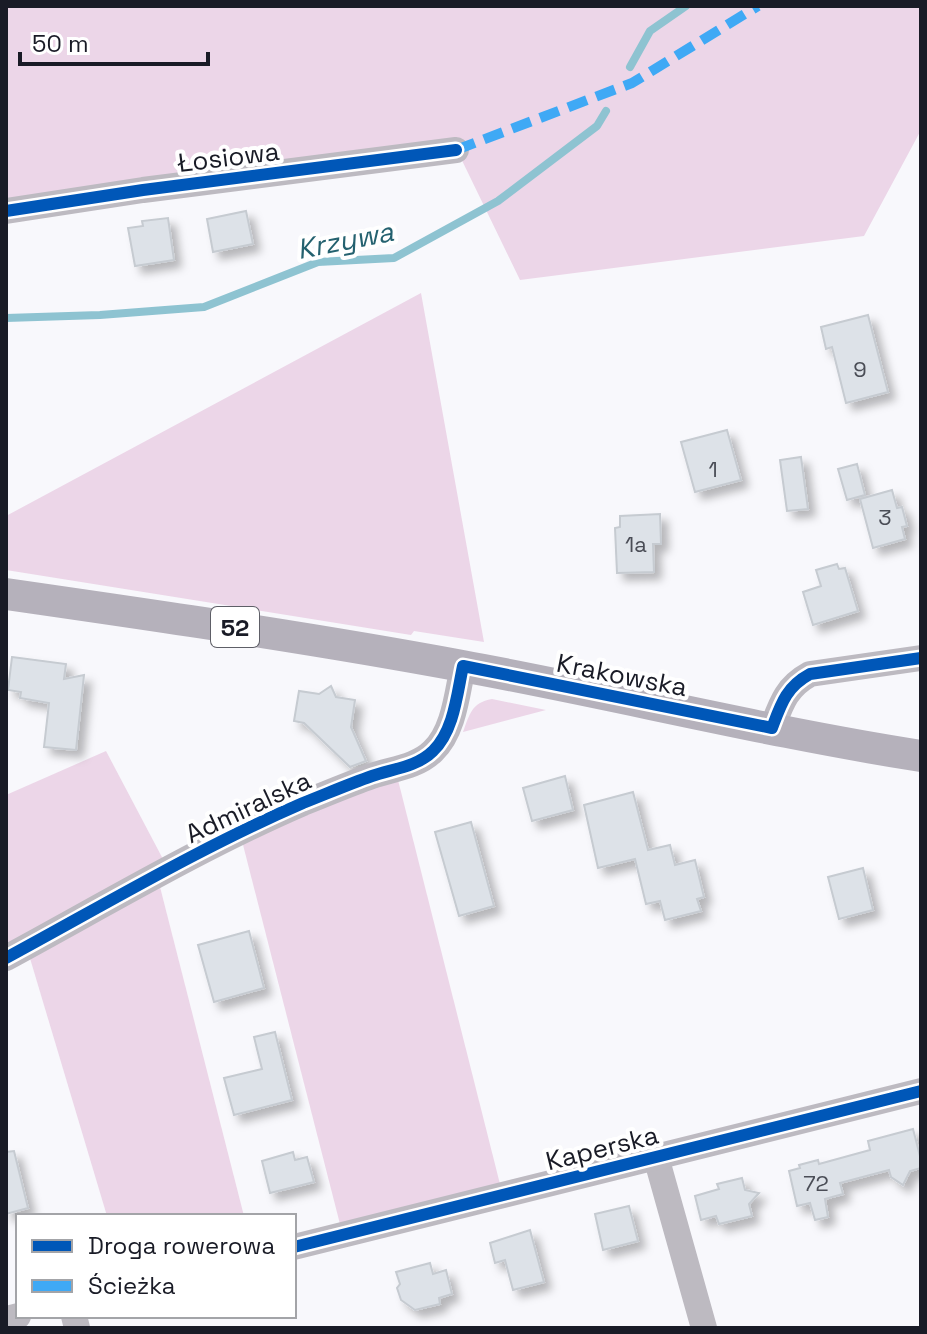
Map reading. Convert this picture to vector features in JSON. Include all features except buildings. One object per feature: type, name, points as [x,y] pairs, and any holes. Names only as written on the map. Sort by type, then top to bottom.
[{"type":"main road","name":"Krakowska","points":[[6,594],[304,638],[463,666],[921,756]]},
{"type":"street","name":"Łosiowa","points":[[6,211],[143,190],[456,150]]},
{"type":"street","points":[[772,728],[788,691],[797,681],[810,674],[921,658]]},
{"type":"street","name":"Admiralska","points":[[6,958],[239,833],[371,776],[419,762],[433,751],[449,725],[463,666]]},
{"type":"street","name":"Kaperska","points":[[296,1247],[921,1091]]},
{"type":"street","points":[[656,1157],[704,1328]]},
{"type":"shaded area","points":[[6,6],[921,6],[921,130],[864,236],[520,280],[454,144],[271,166],[273,150],[140,183],[6,206]]},
{"type":"shaded area","points":[[421,293],[484,642],[414,631],[411,635],[6,570],[6,516]]},
{"type":"shaded area","points":[[492,699],[546,710],[463,732],[475,706]]},
{"type":"shaded area","points":[[106,751],[164,861],[6,949],[6,795]]},
{"type":"shaded area","points":[[397,776],[501,1188],[341,1228],[241,837]]},
{"type":"shaded area","points":[[159,883],[243,1214],[106,1214],[29,955]]},
{"type":"waterway","name":"Krzywa","points":[[630,67],[650,31],[686,6]]},
{"type":"waterway","name":"Krzywa","points":[[6,318],[204,307],[318,262],[394,258],[498,201],[597,126],[606,111]]},
{"type":"marked path","points":[[456,150],[632,83],[758,6]]},
{"type":"cycle path","points":[[6,211],[143,190],[456,150]]},
{"type":"cycle path","points":[[6,958],[227,838],[303,803],[427,756],[446,733],[463,666],[772,728],[790,690],[810,674],[921,658]]},
{"type":"cycle path","points":[[296,1247],[921,1091]]}]
